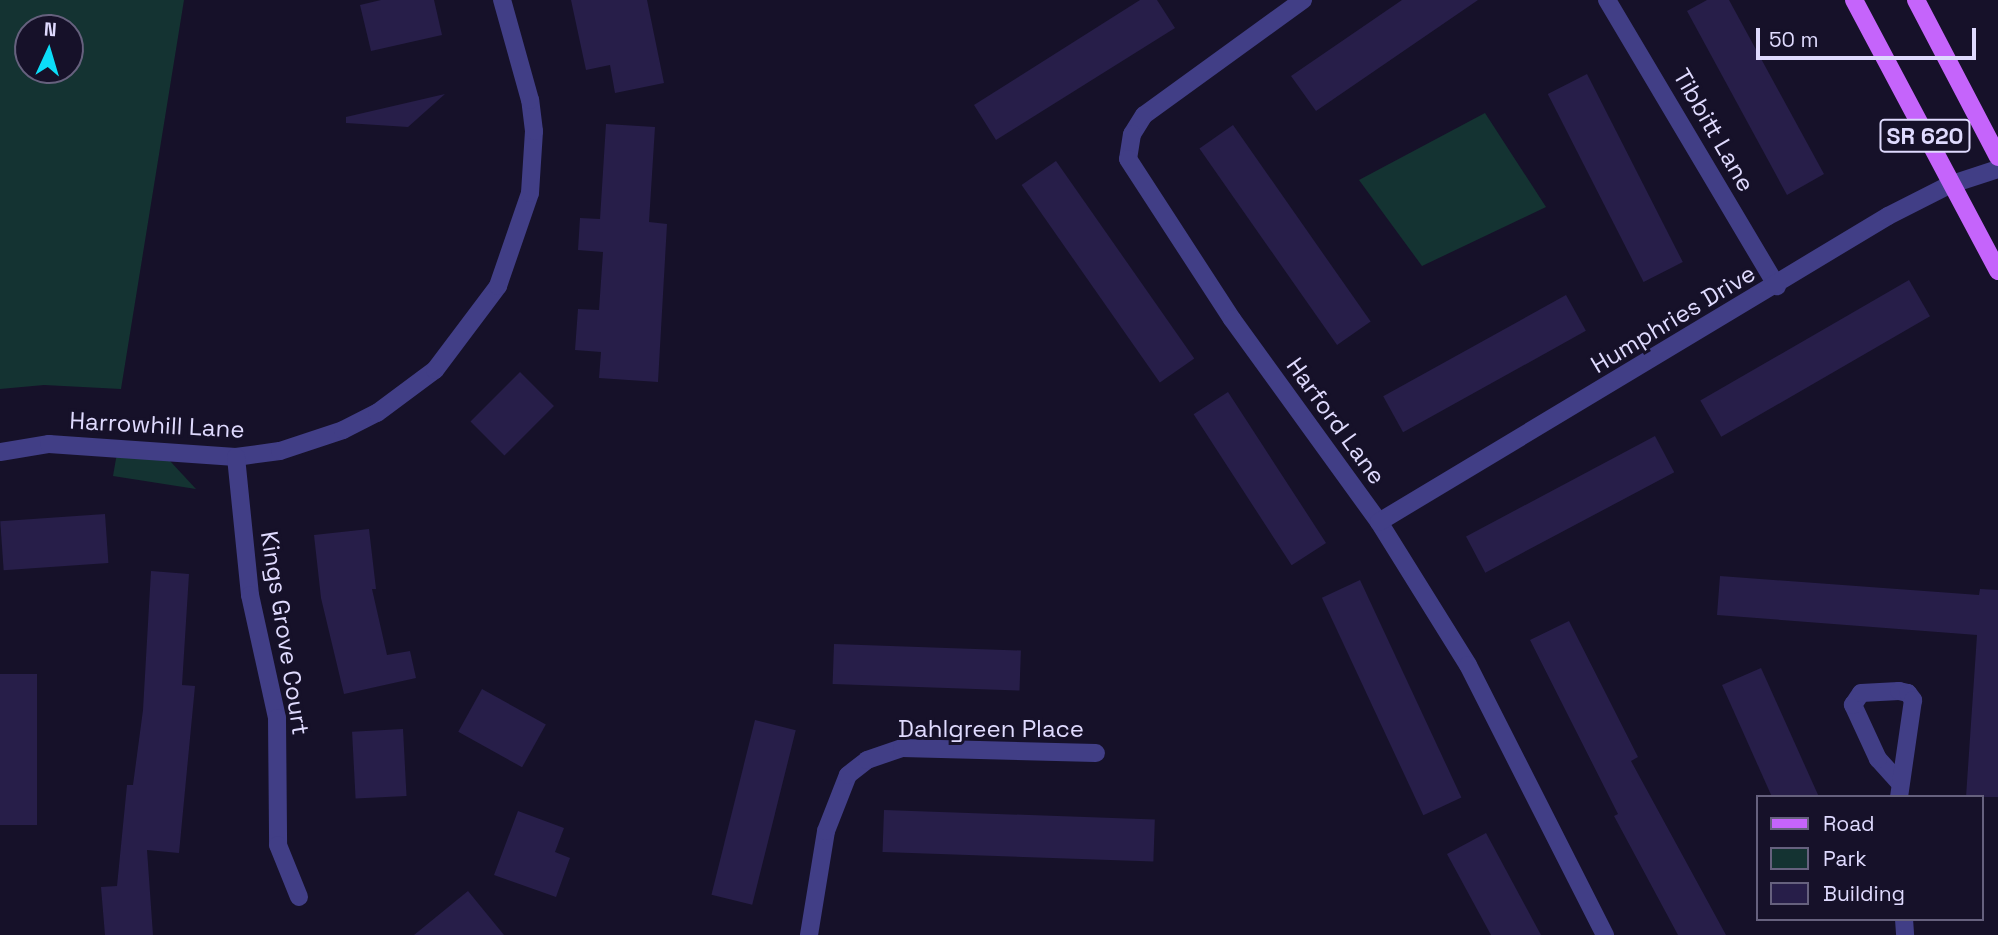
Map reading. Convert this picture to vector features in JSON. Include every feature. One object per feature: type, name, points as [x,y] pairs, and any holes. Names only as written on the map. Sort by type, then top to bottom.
[{"type":"main road","name":"SR 620","points":[[1854,0],[1949,185],[1998,271]]},
{"type":"main road","name":"SR 620","points":[[1916,0],[1998,157]]},
{"type":"street","name":"Harrowhill Lane","points":[[0,452],[50,444],[101,444],[236,457],[317,440],[377,413],[435,370],[498,286],[530,193],[534,131],[520,56],[502,0]]},
{"type":"street","name":"Harford Lane","points":[[1303,0],[1144,115],[1132,134],[1128,159],[1232,319],[1379,522],[1468,665],[1605,935]]},
{"type":"street","name":"Tibbitt Lane","points":[[1607,0],[1777,286]]},
{"type":"street","name":"Humphries Drive","points":[[1379,522],[1777,286],[1888,216],[1949,185],[1998,169]]},
{"type":"street","name":"Kings Grove Court","points":[[236,457],[250,596],[277,718],[278,845],[299,897]]},
{"type":"street","points":[[1899,691],[1909,693],[1913,701],[1898,789],[1878,759],[1853,705],[1861,693],[1899,691]]},
{"type":"street","name":"Dahlgreen Place","points":[[809,935],[826,831],[848,775],[867,760],[902,748],[1096,753]]},
{"type":"green space","points":[[0,0],[184,0],[121,389],[44,385],[0,389]]},
{"type":"green space","points":[[1485,113],[1546,207],[1422,266],[1359,180]]},
{"type":"green space","points":[[117,453],[170,461],[196,489],[113,476]]},
{"type":"building","points":[[381,0],[434,0],[442,35],[371,51],[360,5]]},
{"type":"building","points":[[571,0],[647,0],[664,83],[615,93],[610,65],[586,70]]},
{"type":"building","points":[[1140,0],[1157,0],[1175,28],[996,140],[974,105]]},
{"type":"building","points":[[1402,0],[1478,0],[1316,111],[1291,76]]},
{"type":"building","points":[[1707,0],[1729,0],[1824,174],[1787,195],[1687,11]]},
{"type":"building","points":[[1587,74],[1683,262],[1644,282],[1548,94]]},
{"type":"building","points":[[445,94],[408,127],[346,123],[346,117]]},
{"type":"building","points":[[606,124],[655,127],[649,222],[667,224],[658,382],[599,378],[601,352],[575,350],[578,309],[599,310],[603,252],[578,250],[580,218],[600,219]]},
{"type":"building","points":[[1233,125],[1371,322],[1337,345],[1199,149]]},
{"type":"building","points":[[1056,161],[1194,358],[1160,383],[1022,185]]},
{"type":"building","points":[[1909,280],[1930,316],[1721,437],[1700,400]]},
{"type":"building","points":[[1566,295],[1586,331],[1403,432],[1383,396]]},
{"type":"building","points":[[520,372],[554,406],[504,455],[471,421]]},
{"type":"building","points":[[1228,392],[1326,543],[1292,565],[1194,414]]},
{"type":"building","points":[[1655,436],[1674,472],[1485,573],[1466,536]]},
{"type":"building","points":[[105,514],[108,563],[4,570],[0,521]]},
{"type":"building","points":[[369,529],[376,589],[372,589],[387,655],[410,651],[416,678],[344,694],[321,598],[314,535]]},
{"type":"building","points":[[151,571],[189,574],[182,685],[195,686],[179,853],[147,850],[153,935],[105,935],[101,887],[117,886],[127,785],[133,785],[143,710]]},
{"type":"building","points":[[1720,576],[1979,595],[1980,589],[1998,590],[1998,797],[1966,795],[1977,635],[1717,615]]},
{"type":"building","points":[[1360,580],[1461,798],[1423,815],[1322,598]]},
{"type":"building","points":[[1569,621],[1638,757],[1631,761],[1726,935],[1678,935],[1614,816],[1618,814],[1530,640]]},
{"type":"building","points":[[834,644],[1021,651],[1019,691],[833,684]]},
{"type":"building","points":[[1761,668],[1818,795],[1771,795],[1722,685]]},
{"type":"building","points":[[0,674],[37,674],[37,825],[0,825]]},
{"type":"building","points":[[482,689],[546,724],[522,767],[458,732]]},
{"type":"building","points":[[755,720],[796,730],[752,905],[711,895]]},
{"type":"building","points":[[403,729],[407,796],[356,799],[352,732]]},
{"type":"building","points":[[884,810],[1155,819],[1153,861],[883,852]]},
{"type":"building","points":[[518,811],[564,828],[555,852],[570,858],[556,897],[494,875]]},
{"type":"building","points":[[1486,833],[1541,935],[1491,935],[1447,854]]},
{"type":"building","points":[[468,891],[504,935],[414,935]]}]
